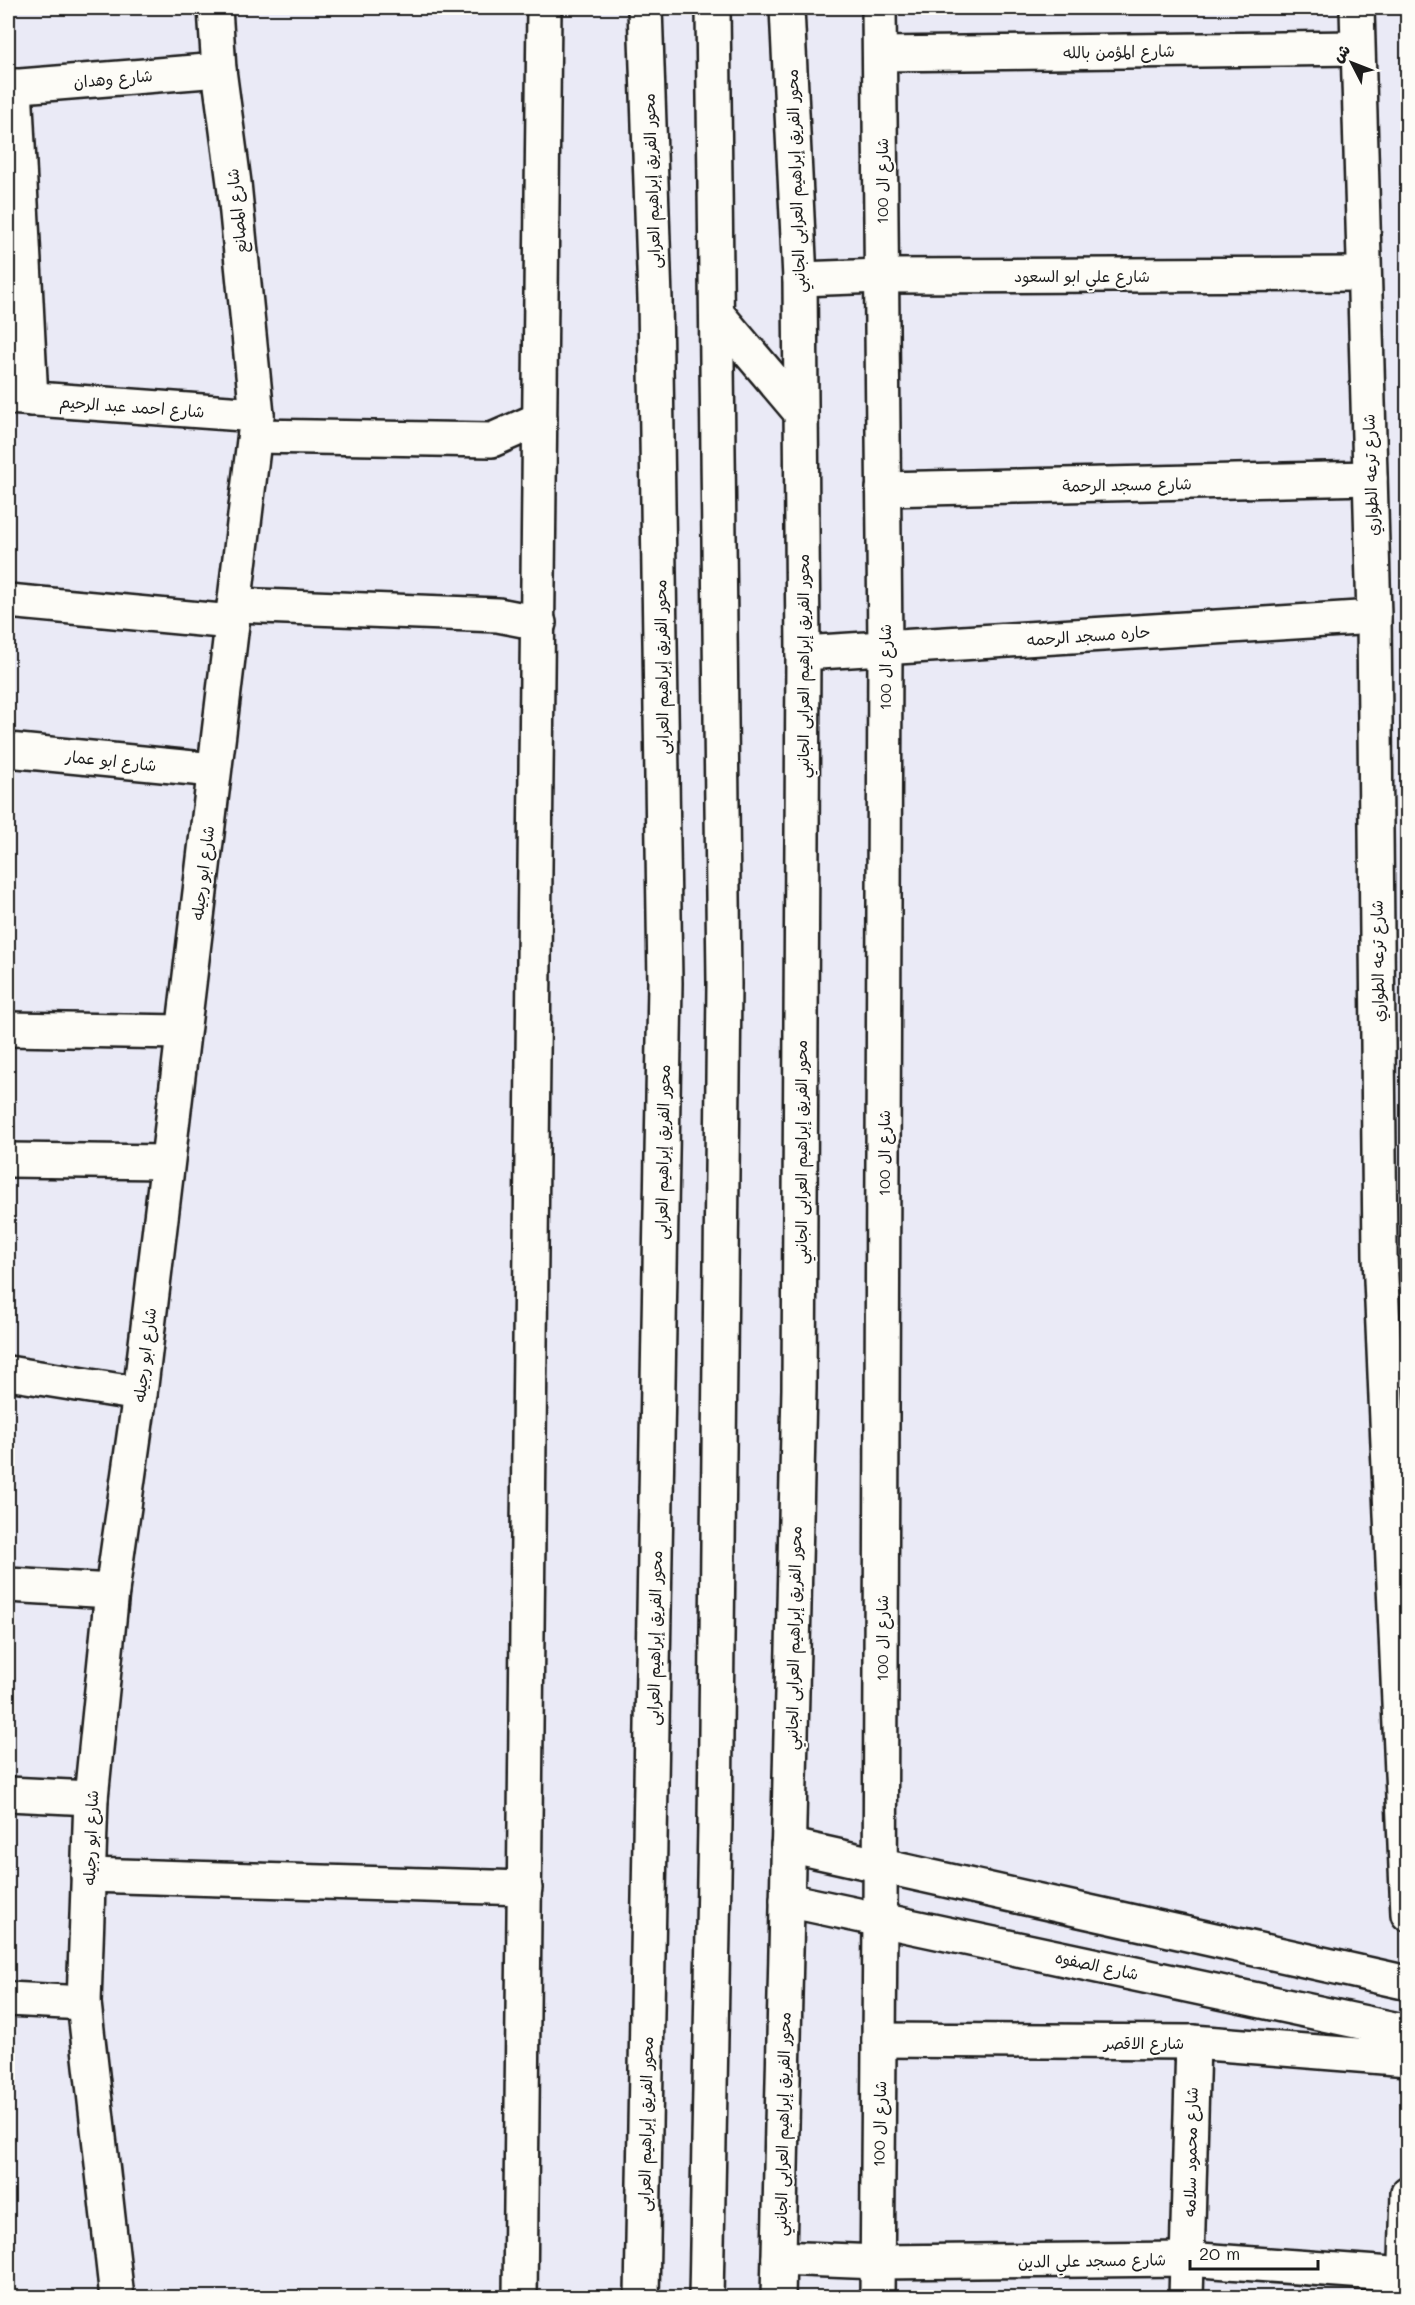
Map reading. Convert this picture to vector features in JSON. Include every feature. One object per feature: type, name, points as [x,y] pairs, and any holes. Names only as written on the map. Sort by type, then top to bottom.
[{"type":"street","name":"شارع المصانع","points":[[215,8],[219,70],[234,183],[256,426]]},
{"type":"street","points":[[520,2298],[544,8]]},
{"type":"street","name":"محور الفريق إبراهيم العرابى","points":[[642,2298],[665,983],[655,299],[645,8]]},
{"type":"street","points":[[706,2298],[715,1825],[724,984],[713,8]]},
{"type":"street","name":"محور الفريق إبراهيم العرابى الجانبي","points":[[778,2298],[799,1389],[803,653],[800,279],[787,8]]},
{"type":"street","name":"شارع ال 100","points":[[877,2298],[885,648],[879,8]]},
{"type":"street","name":"شارع ترعه الطواري","points":[[1357,8],[1374,617],[1380,1256],[1407,1914]]},
{"type":"street","name":"شارع المؤمن بالله","points":[[880,54],[1357,48]]},
{"type":"street","name":"شارع وهدان","points":[[11,86],[219,70]]},
{"type":"street","points":[[11,86],[19,398]]},
{"type":"street","name":"شارع علي ابو السعود","points":[[800,279],[881,276],[1363,274]]},
{"type":"street","points":[[717,315],[801,412]]},
{"type":"street","name":"شارع احمد عبد الرحيم","points":[[19,398],[256,426],[492,440],[540,419]]},
{"type":"street","name":"شارع ابو رجيله","points":[[117,2298],[84,2002],[91,1798],[112,1591],[140,1394],[256,426]]},
{"type":"street","name":"شارع مسجد الرحمة","points":[[883,489],[1370,478]]},
{"type":"street","points":[[8,601],[233,614],[498,615],[539,623]]},
{"type":"street","name":"حاره مسجد الرحمه","points":[[803,653],[1374,617]]},
{"type":"street","name":"شارع ابو عمار","points":[[8,750],[214,770]]},
{"type":"street","points":[[8,1029],[182,1032]]},
{"type":"street","points":[[8,1160],[167,1162]]},
{"type":"street","points":[[8,1373],[140,1394]]},
{"type":"street","points":[[8,1585],[112,1591]]},
{"type":"street","points":[[8,1794],[91,1798]]},
{"type":"street","points":[[788,1845],[1407,1983]]},
{"type":"street","points":[[88,1875],[525,1888]]},
{"type":"street","name":"شارع الصفوه","points":[[787,1899],[1407,2032]]},
{"type":"street","points":[[8,1999],[84,2002]]},
{"type":"street","name":"شارع الاقصر","points":[[879,2040],[1193,2042],[1407,2059]]},
{"type":"street","name":"شارع محمود سلامه","points":[[1186,2298],[1193,2042]]},
{"type":"street","points":[[1405,2286],[1407,2193]]},
{"type":"street","name":"شارع مسجد علي الدين","points":[[779,2258],[877,2262],[1187,2259],[1405,2286]]}]
